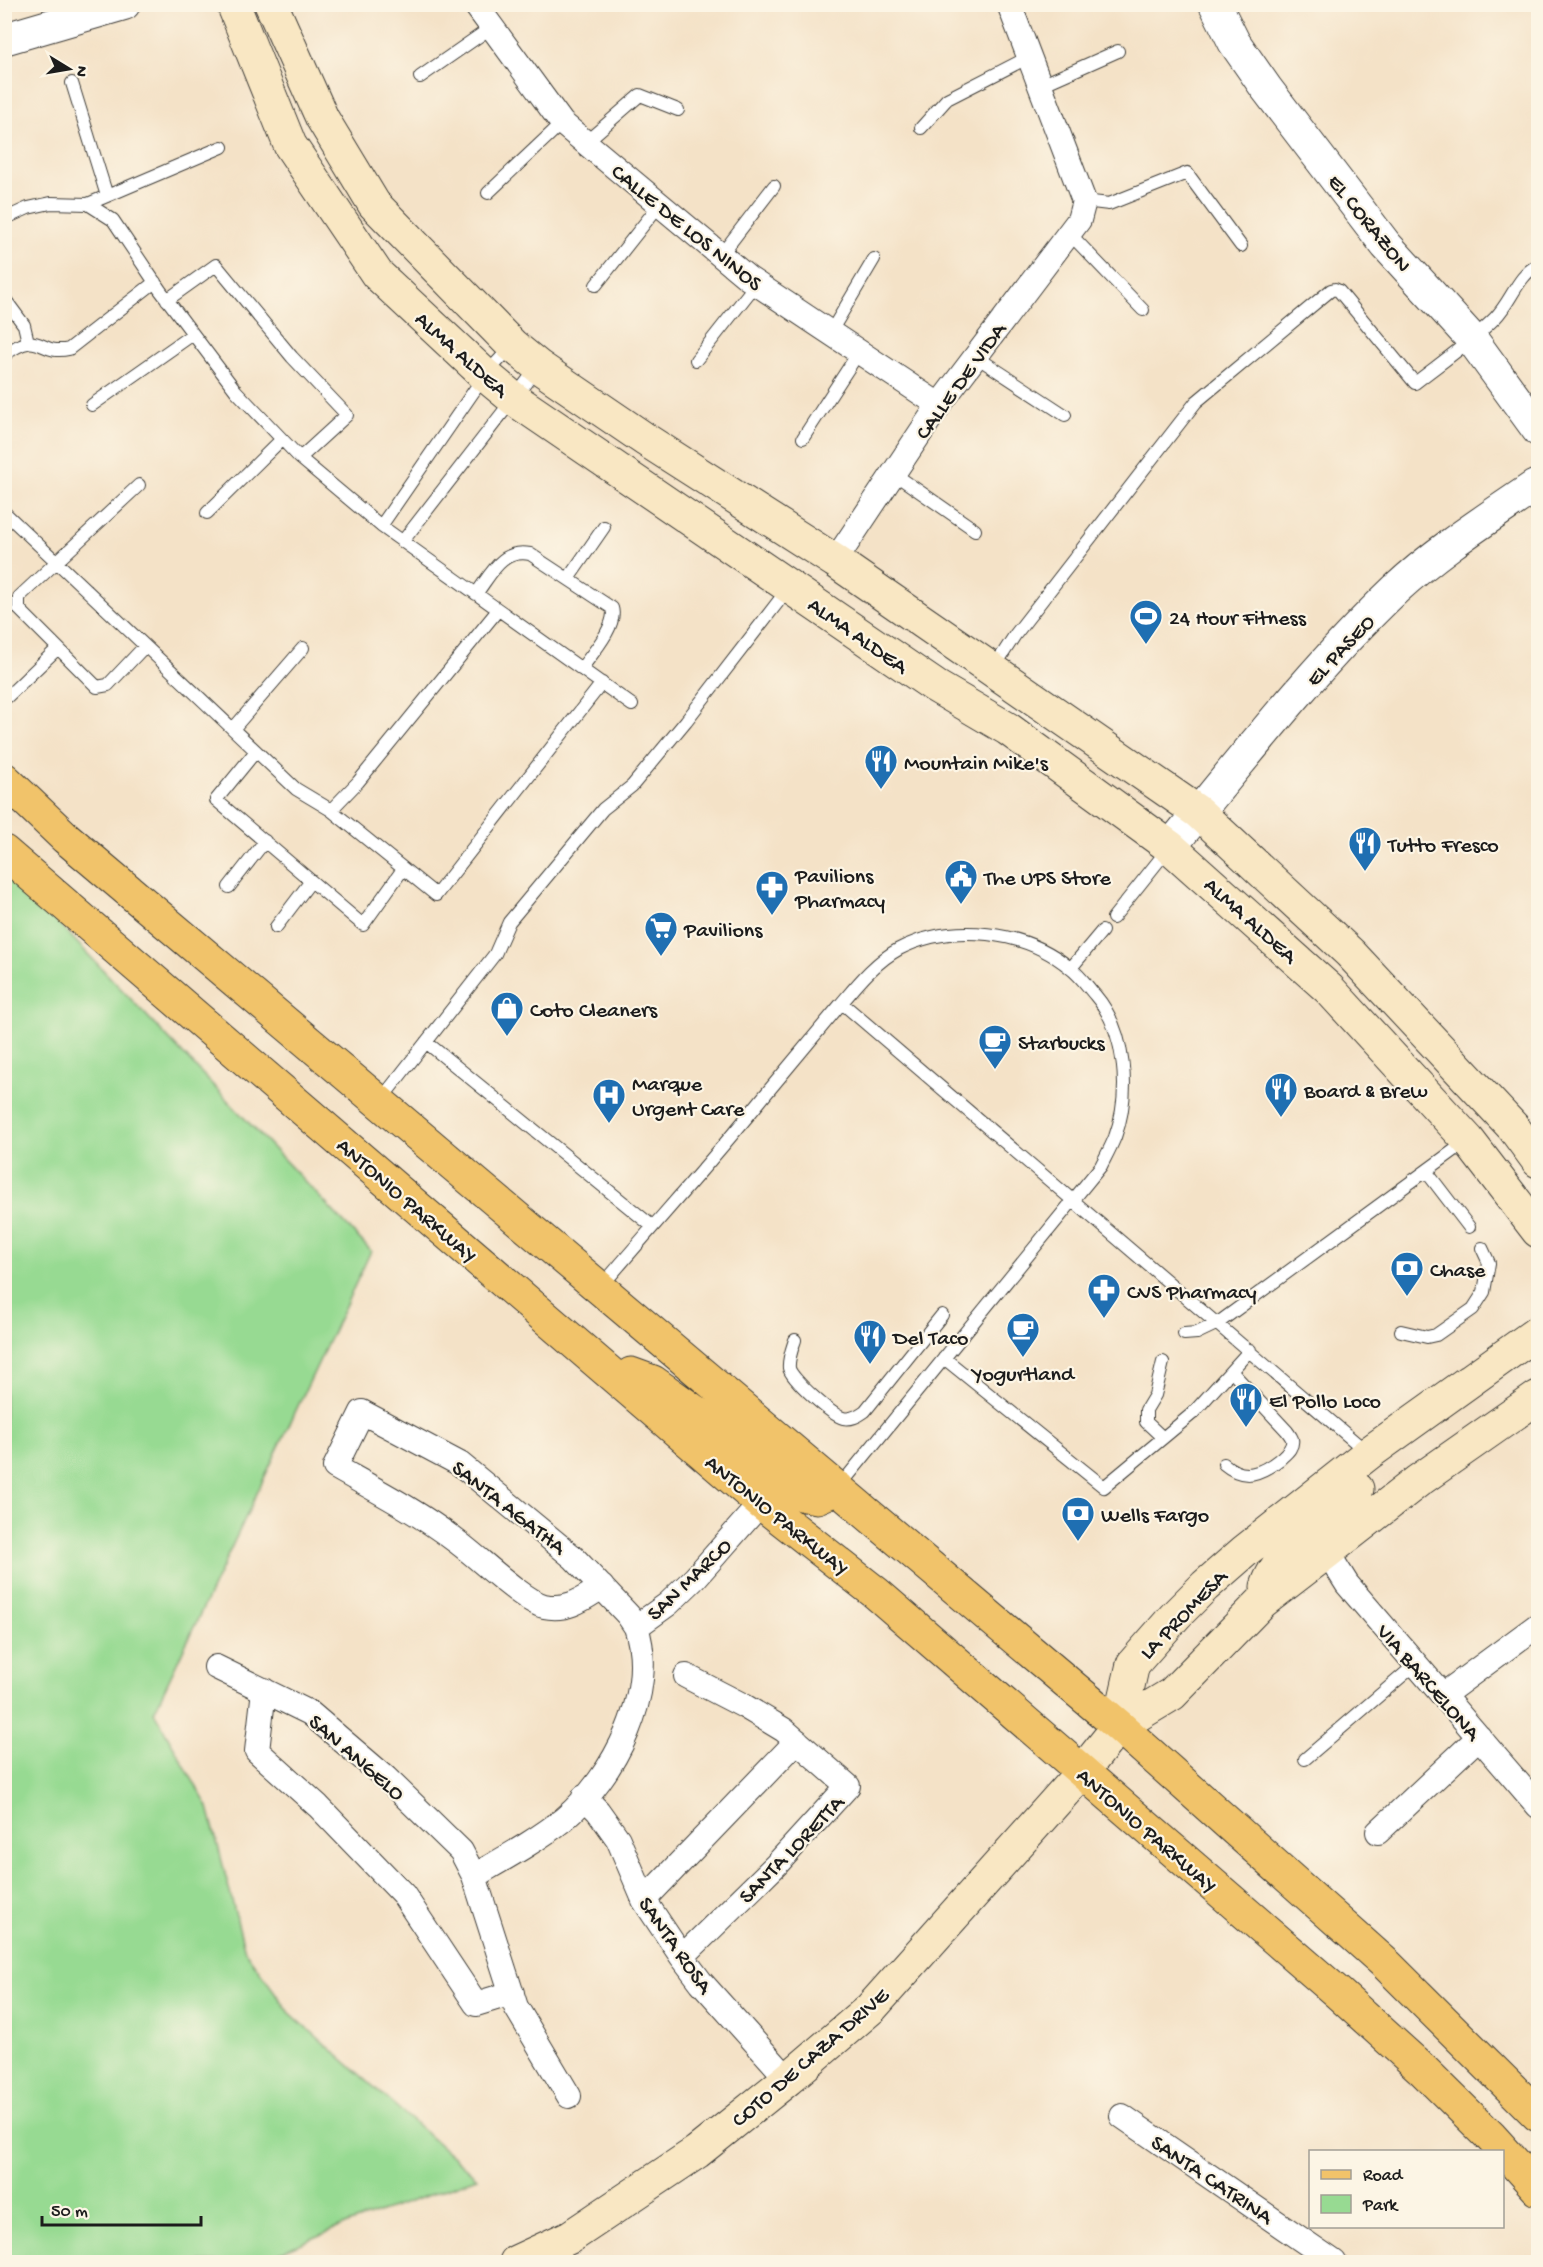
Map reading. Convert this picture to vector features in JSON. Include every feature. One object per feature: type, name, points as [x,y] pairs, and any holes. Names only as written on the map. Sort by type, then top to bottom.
[{"type":"main road","name":"ALMA ALDEA","points":[[233,4],[290,145],[377,274],[485,375],[514,399],[935,686],[1008,729],[1170,847],[1329,989],[1468,1140],[1539,1231]]},
{"type":"main road","name":"ALMA ALDEA","points":[[271,4],[322,118],[374,204],[512,345],[539,367],[646,440],[835,561],[1198,812],[1350,954],[1513,1127],[1539,1161]]},
{"type":"main road","points":[[652,494],[685,495],[703,501],[783,551],[835,561]]},
{"type":"main road","points":[[4,779],[66,838],[1119,1726],[1387,1965],[1539,2115]]},
{"type":"main road","name":"ANTONIO PARKWAY","points":[[4,852],[761,1503],[876,1593],[1338,1993],[1423,2070],[1503,2150]]},
{"type":"main road","name":"LA PROMESA","points":[[1119,1726],[1133,1664],[1176,1615],[1245,1551],[1369,1453],[1539,1332]]},
{"type":"main road","points":[[601,1364],[654,1382],[729,1436],[804,1495],[817,1497],[838,1488]]},
{"type":"main road","points":[[1119,1726],[1172,1694],[1262,1602],[1418,1481],[1539,1397]]},
{"type":"main road","points":[[1262,1602],[1273,1572],[1305,1535],[1366,1481],[1369,1453]]},
{"type":"main road","name":"COTO DE CAZA DRIVE","points":[[516,2262],[570,2237],[687,2158],[788,2079],[870,2007],[1082,1772],[1119,1726]]},
{"type":"main road","name":"ANTONIO PARKWAY","points":[[1504,2151],[1539,2189]]},
{"type":"street","points":[[4,39],[124,4]]},
{"type":"street","name":"CALLE DE LOS NINOS","points":[[475,4],[562,123],[756,284],[939,405]]},
{"type":"street","points":[[1009,4],[1084,201]]},
{"type":"street","name":"EL CORAZON","points":[[1215,4],[1234,42],[1266,88],[1386,244],[1471,339],[1539,430]]},
{"type":"street","name":"CALLE DE VIDA","points":[[835,561],[939,405],[1070,234],[1078,220],[1084,201]]},
{"type":"street","name":"EL PASEO","points":[[1170,847],[1312,679],[1396,589],[1438,553],[1525,493],[1539,486]]},
{"type":"street","name":"SANTA AGATHA","points":[[602,1587],[568,1607],[542,1605],[528,1598],[446,1534],[399,1502],[335,1467],[362,1412],[460,1464],[574,1557],[602,1587],[628,1615],[636,1627]]},
{"type":"street","name":"SAN MARCO","points":[[474,1875],[532,1841],[565,1817],[605,1772],[623,1743],[639,1698],[643,1657],[636,1627],[675,1597],[761,1503]]},
{"type":"street","name":"VIA BARCELONA","points":[[1327,1552],[1347,1584],[1539,1806]]},
{"type":"street","points":[[1443,1695],[1539,1625]]},
{"type":"street","name":"SAN ANGELO","points":[[216,1667],[310,1713],[386,1778],[461,1851],[474,1875],[516,2007],[569,2096]]},
{"type":"street","name":"SANTA LORETTA","points":[[682,1957],[776,1865],[848,1786],[768,1719],[687,1676]]},
{"type":"street","points":[[264,1690],[257,1750],[318,1806],[403,1894],[476,2004],[512,1993]]},
{"type":"street","points":[[1378,1832],[1479,1737]]},
{"type":"street","points":[[644,1900],[797,1741]]},
{"type":"street","name":"SANTA ROSA","points":[[584,1797],[598,1811],[618,1839],[644,1900],[682,1957],[701,1982],[788,2079]]},
{"type":"street","name":"SANTA CATRINA","points":[[1122,2116],[1334,2262]]},
{"type":"lane","points":[[420,77],[492,27]]},
{"type":"lane","points":[[1039,86],[1118,51]]},
{"type":"lane","points":[[921,128],[947,99],[1029,57]]},
{"type":"lane","points":[[72,82],[107,196]]},
{"type":"lane","points":[[586,142],[640,95],[678,110]]},
{"type":"lane","points":[[488,193],[562,123]]},
{"type":"lane","points":[[4,219],[28,208],[51,203],[88,204],[222,147]]},
{"type":"lane","points":[[1084,201],[1109,204],[1186,173],[1241,246]]},
{"type":"lane","points":[[721,255],[774,186]]},
{"type":"lane","points":[[88,204],[113,220],[167,300],[236,391],[300,458],[381,526],[632,705]]},
{"type":"lane","points":[[596,285],[660,204]]},
{"type":"lane","points":[[1070,234],[1143,310]]},
{"type":"lane","points":[[830,333],[874,259]]},
{"type":"lane","points":[[992,671],[1015,635],[1126,489],[1196,402],[1331,290],[1339,291],[1415,383],[1495,318],[1512,298],[1520,279],[1539,265]]},
{"type":"lane","points":[[167,300],[216,266],[292,357],[347,415],[300,458]]},
{"type":"lane","points":[[4,356],[18,345],[28,342],[38,342],[48,349],[60,351],[69,349],[155,282]]},
{"type":"lane","points":[[696,360],[756,284]]},
{"type":"lane","points":[[4,298],[24,325],[28,342]]},
{"type":"lane","points":[[92,405],[193,334]]},
{"type":"lane","points":[[381,526],[485,375],[512,345]]},
{"type":"lane","points":[[803,438],[859,352]]},
{"type":"lane","points":[[975,356],[1065,415]]},
{"type":"lane","points":[[403,541],[539,367]]},
{"type":"lane","points":[[207,513],[282,439]]},
{"type":"lane","points":[[893,473],[975,530]]},
{"type":"lane","points":[[139,485],[19,597],[18,604],[19,609],[97,687],[108,686],[145,646]]},
{"type":"lane","points":[[4,512],[296,789],[331,810],[436,895],[602,683]]},
{"type":"lane","points":[[568,579],[604,527]]},
{"type":"lane","points":[[476,594],[505,556],[520,552],[530,554],[612,608],[614,614],[610,628],[581,669]]},
{"type":"lane","points":[[379,1102],[495,954],[508,922],[603,809],[632,786],[686,721],[790,586]]},
{"type":"lane","points":[[331,810],[358,782],[498,610]]},
{"type":"lane","points":[[8,697],[58,648]]},
{"type":"lane","points":[[233,729],[303,648]]},
{"type":"lane","points":[[256,752],[216,800],[363,925],[403,868]]},
{"type":"lane","points":[[229,887],[265,842]]},
{"type":"lane","points":[[1113,918],[1170,847]]},
{"type":"lane","points":[[276,927],[311,881]]},
{"type":"lane","points":[[1071,968],[1102,931]]},
{"type":"lane","points":[[600,1288],[842,1003],[872,969],[898,950],[928,938],[963,933],[994,935],[1028,943],[1071,968],[1102,1004],[1116,1033],[1122,1066],[1123,1098],[1115,1135],[1101,1166],[838,1488]]},
{"type":"lane","points":[[842,1003],[1369,1453]]},
{"type":"lane","points":[[426,1042],[652,1226]]},
{"type":"lane","points":[[1184,1334],[1196,1339],[1468,1140]]},
{"type":"lane","points":[[1426,1171],[1469,1227]]},
{"type":"lane","points":[[1401,1331],[1426,1337],[1436,1335],[1473,1309],[1484,1292],[1489,1263],[1482,1248]]},
{"type":"lane","points":[[795,1340],[790,1354],[789,1368],[795,1379],[837,1416],[846,1419],[865,1411],[942,1315]]},
{"type":"lane","points":[[944,1358],[1104,1487],[1194,1413],[1250,1350]]},
{"type":"lane","points":[[1163,1438],[1146,1422],[1146,1410],[1155,1395],[1162,1368],[1174,1370]]},
{"type":"lane","points":[[1224,1464],[1242,1473],[1253,1474],[1265,1471],[1287,1453],[1292,1439],[1231,1371]]},
{"type":"lane","points":[[1305,1759],[1416,1664]]},
{"type":"green space","points":[[4,866],[371,1251],[154,1712],[208,1807],[245,1951],[290,2013],[477,2178],[347,2224],[257,2262],[5,2262]]},
{"type":"place","name":"24 Hour Fitness","points":[[1146,645]]},
{"type":"place","name":"Mountain Mike's","points":[[881,790]]},
{"type":"place","name":"Tutto Fresco","points":[[1365,872]]},
{"type":"place","name":"The UPS Store","points":[[961,905]]},
{"type":"place","name":"Pavilions Pharmacy","points":[[772,916]]},
{"type":"place","name":"Pavilions","points":[[661,957]]},
{"type":"place","name":"Coto Cleaners","points":[[507,1037]]},
{"type":"place","name":"Starbucks","points":[[995,1070]]},
{"type":"place","name":"Board & Brew","points":[[1281,1118]]},
{"type":"place","name":"Marque Urgent Care","points":[[609,1124]]},
{"type":"place","name":"Chase","points":[[1407,1297]]},
{"type":"place","name":"CVS Pharmacy","points":[[1104,1319]]},
{"type":"place","name":"Yogurtland","points":[[1023,1358]]},
{"type":"place","name":"Del Taco","points":[[870,1365]]},
{"type":"place","name":"El Pollo Loco","points":[[1246,1428]]},
{"type":"place","name":"Wells Fargo","points":[[1078,1542]]}]
